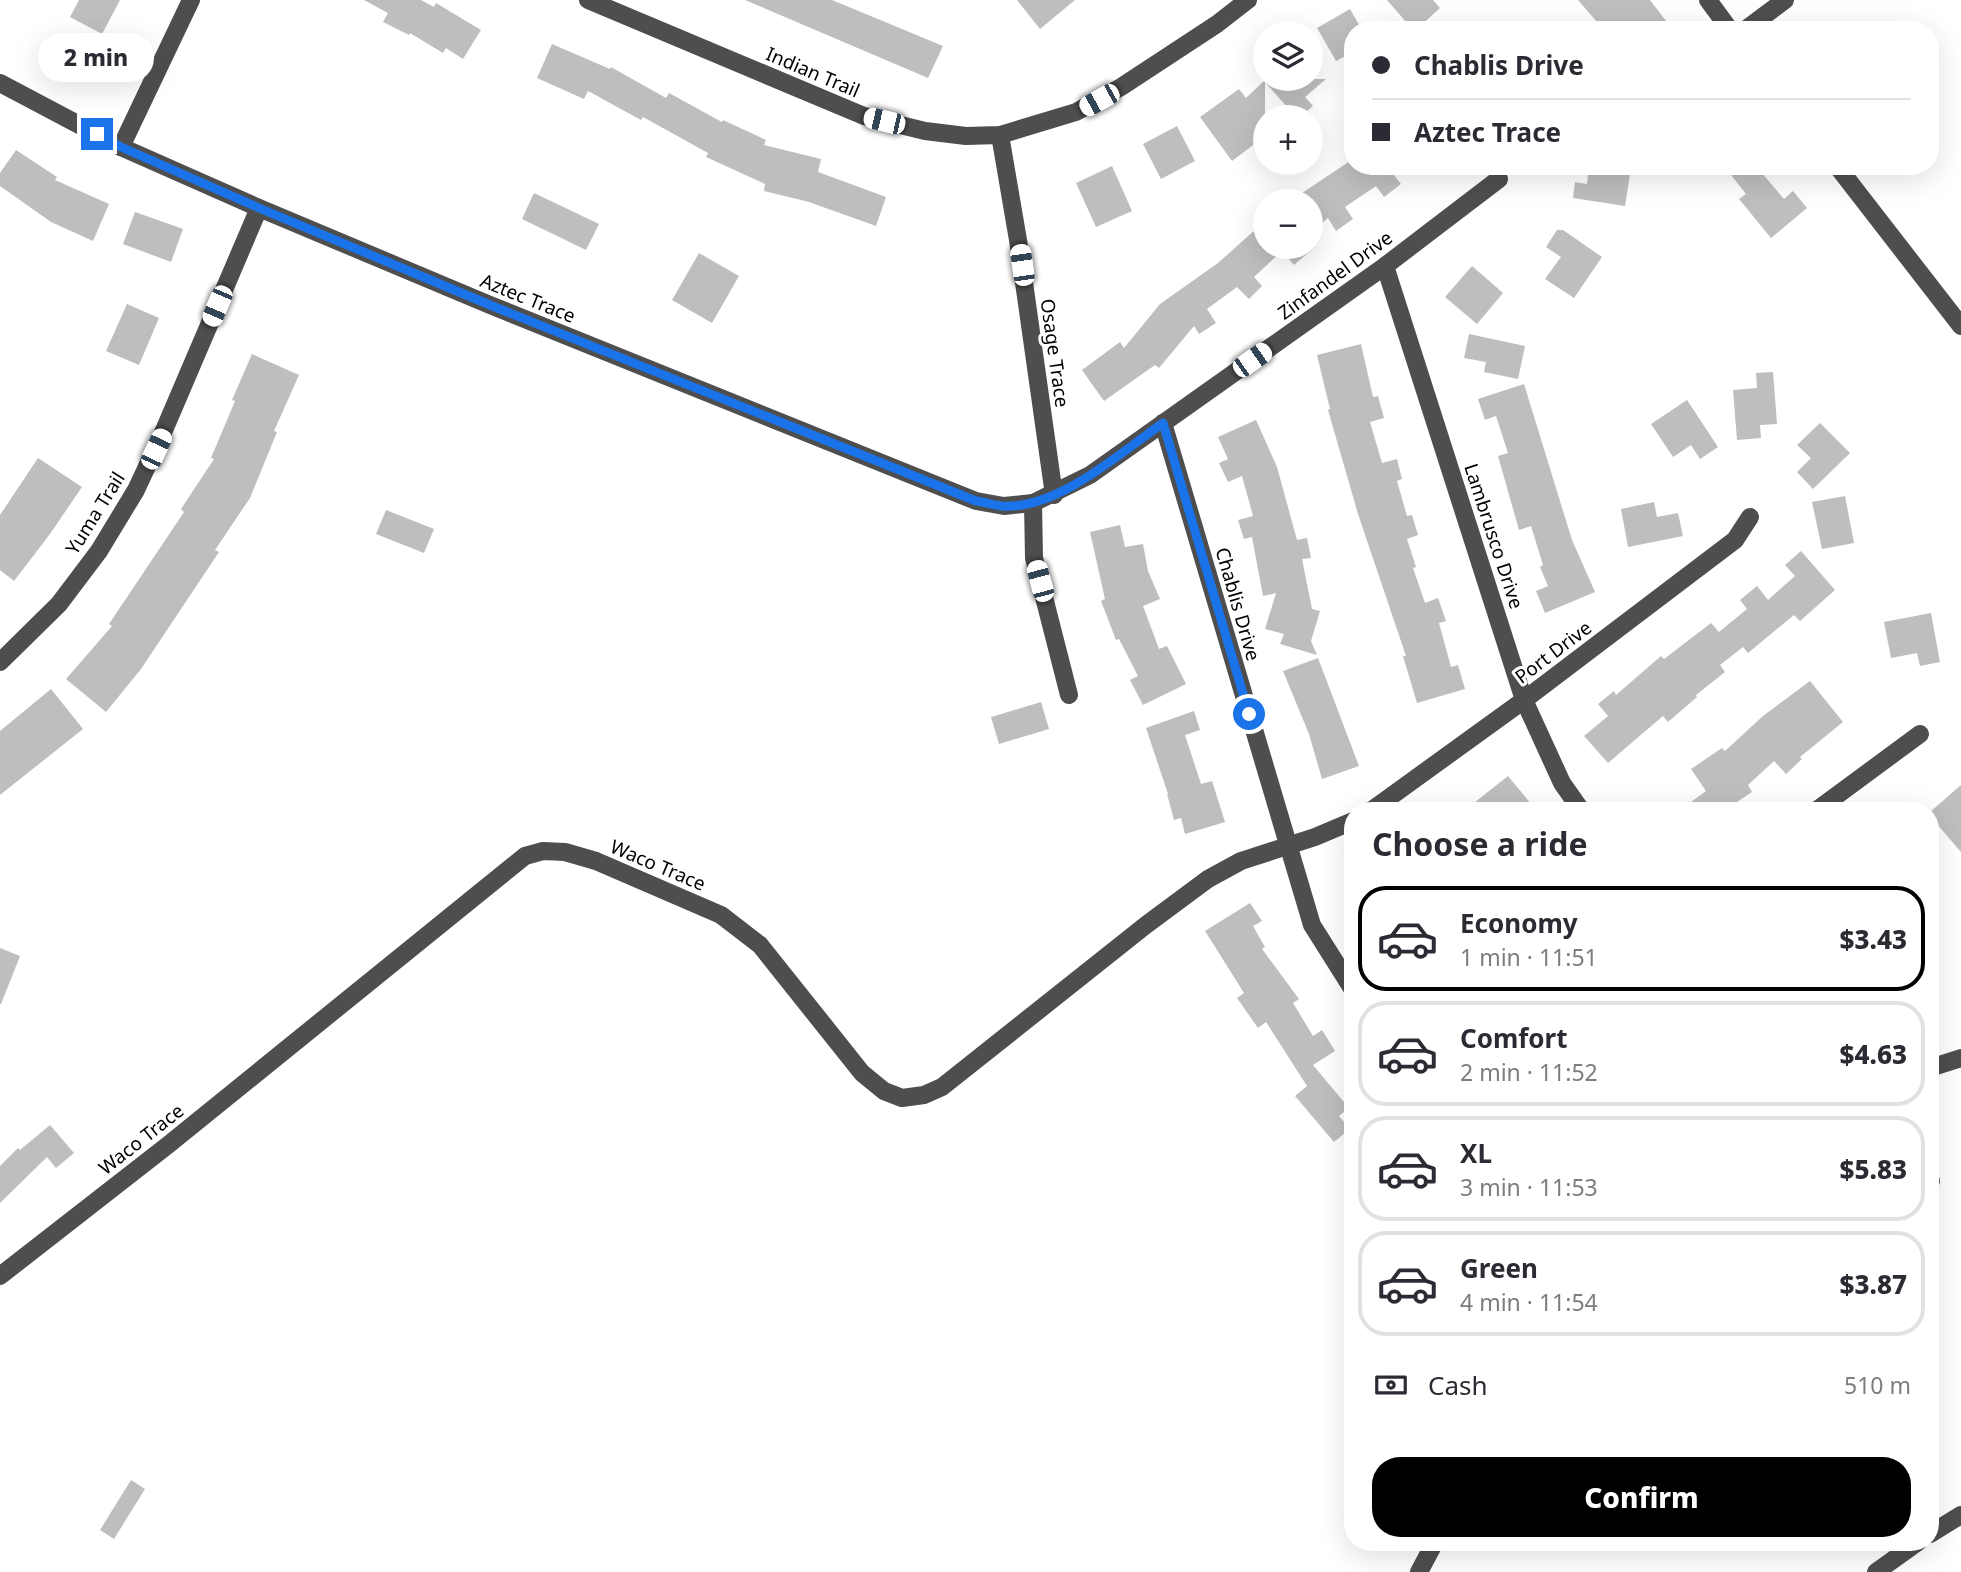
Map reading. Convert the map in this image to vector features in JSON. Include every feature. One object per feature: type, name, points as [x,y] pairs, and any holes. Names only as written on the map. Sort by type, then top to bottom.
[{"type":"street","points":[[121,147],[191,0]]},
{"type":"street","name":"Indian Trail","points":[[587,0],[864,116],[925,131],[966,136],[1000,135],[1076,112],[1121,88],[1248,0]]},
{"type":"street","points":[[1708,0],[1723,21]]},
{"type":"street","points":[[1757,21],[1785,0]]},
{"type":"street","name":"Aztec Trace","points":[[0,83],[121,147],[259,208],[490,305],[976,501],[1003,506],[1033,503],[1054,495]]},
{"type":"street","name":"Osage Trace","points":[[1000,135],[1018,240],[1054,495]]},
{"type":"street","points":[[1844,175],[1961,326]]},
{"type":"street","name":"Zinfandel Drive","points":[[1054,495],[1090,475],[1385,266],[1499,180]]},
{"type":"street","name":"Yuma Trail","points":[[0,663],[59,604],[99,551],[136,490],[259,208]]},
{"type":"street","name":"Lambrusco Drive","points":[[1385,266],[1524,700],[1562,783],[1575,802]]},
{"type":"street","name":"Chablis Drive","points":[[1163,423],[1312,925],[1344,976]]},
{"type":"street","points":[[1033,503],[1034,558],[1069,695]]},
{"type":"street","name":"Port Drive","points":[[1383,802],[1524,700],[1735,540],[1750,517]]},
{"type":"street","points":[[1828,802],[1920,734]]},
{"type":"street","points":[[1288,846],[1344,824]]},
{"type":"street","name":"Waco Trace","points":[[0,1276],[168,1145],[525,856],[543,851],[565,852],[596,861],[721,915],[760,945],[862,1073],[884,1091],[902,1098],[924,1095],[942,1087],[1208,879],[1241,861],[1288,846]]},
{"type":"street","points":[[1939,1065],[1961,1058]]},
{"type":"street","points":[[1939,1528],[1961,1515]]},
{"type":"street","points":[[1419,1572],[1430,1551]]},
{"type":"street","points":[[1876,1572],[1905,1551]]},
{"type":"building","points":[[79,0],[120,0],[102,34],[70,17]]},
{"type":"building","points":[[364,0],[421,0],[434,7],[436,3],[481,30],[463,59],[446,48],[443,53],[410,33],[409,35],[383,22],[388,13]]},
{"type":"building","points":[[745,0],[832,0],[943,46],[928,78]]},
{"type":"building","points":[[1017,0],[1075,0],[1040,29]]},
{"type":"building","points":[[1387,0],[1433,0],[1440,8],[1426,21],[1405,21]]},
{"type":"building","points":[[1578,0],[1650,0],[1666,21],[1596,21]]},
{"type":"building","points":[[1350,9],[1357,21],[1344,21],[1344,57],[1336,61],[1323,38],[1323,25]]},
{"type":"building","points":[[552,44],[610,69],[611,67],[666,98],[669,93],[722,122],[723,120],[766,140],[764,145],[821,159],[818,172],[886,197],[876,226],[809,202],[764,191],[765,184],[706,157],[708,153],[643,117],[641,120],[588,91],[584,99],[537,78]]},
{"type":"building","points":[[1239,89],[1246,98],[1253,91],[1265,91],[1265,105],[1253,105],[1253,145],[1232,161],[1200,117]]},
{"type":"building","points":[[1273,91],[1312,91],[1305,97],[1312,105],[1285,105]]},
{"type":"building","points":[[1177,126],[1195,161],[1161,179],[1143,144]]},
{"type":"building","points":[[16,150],[57,177],[55,180],[109,204],[93,241],[51,222],[0,186],[0,173]]},
{"type":"building","points":[[1344,165],[1344,175],[1394,175],[1401,184],[1384,197],[1376,186],[1345,207],[1353,219],[1336,231],[1328,218],[1323,222],[1323,189],[1308,189]]},
{"type":"building","points":[[1112,166],[1132,211],[1096,227],[1076,183]]},
{"type":"building","points":[[1588,175],[1630,175],[1625,206],[1573,198],[1575,182],[1587,184]]},
{"type":"building","points":[[1731,175],[1764,175],[1784,199],[1793,191],[1807,208],[1771,238],[1739,199],[1746,194]]},
{"type":"building","points":[[534,193],[599,224],[586,250],[522,219]]},
{"type":"building","points":[[135,212],[183,229],[171,262],[123,244]]},
{"type":"building","points":[[1557,230],[1563,230],[1602,257],[1574,298],[1545,279],[1561,257],[1546,247]]},
{"type":"building","points":[[1253,232],[1253,259],[1273,259],[1254,277],[1262,286],[1249,299],[1237,287],[1207,309],[1216,323],[1199,334],[1194,326],[1159,368],[1155,365],[1104,401],[1082,370],[1120,342],[1124,348],[1160,304],[1218,263]]},
{"type":"building","points":[[699,253],[739,276],[712,323],[672,300]]},
{"type":"building","points":[[1289,259],[1301,259],[1294,265]]},
{"type":"building","points":[[1472,266],[1503,293],[1477,324],[1445,297]]},
{"type":"building","points":[[127,304],[159,318],[139,365],[106,351]]},
{"type":"building","points":[[1469,334],[1525,346],[1518,379],[1484,372],[1486,362],[1464,358]]},
{"type":"building","points":[[1361,344],[1373,397],[1378,396],[1384,418],[1370,422],[1382,463],[1397,459],[1402,479],[1397,481],[1407,516],[1412,515],[1418,535],[1407,539],[1416,567],[1413,568],[1425,603],[1438,598],[1446,621],[1439,623],[1451,667],[1458,665],[1465,689],[1417,703],[1403,656],[1406,656],[1358,514],[1328,410],[1330,409],[1317,355]]},
{"type":"building","points":[[252,354],[299,375],[274,431],[277,432],[250,498],[215,550],[219,552],[141,669],[106,712],[66,679],[112,626],[109,624],[184,512],[181,509],[214,459],[211,458]]},
{"type":"building","points":[[1773,372],[1777,424],[1760,425],[1761,438],[1737,440],[1733,390],[1757,388],[1756,373]]},
{"type":"building","points":[[1524,384],[1572,540],[1595,592],[1545,613],[1536,591],[1548,586],[1540,567],[1543,565],[1531,526],[1519,530],[1498,456],[1508,453],[1496,416],[1485,420],[1478,399]]},
{"type":"building","points":[[1687,400],[1718,447],[1700,459],[1691,445],[1673,457],[1651,424]]},
{"type":"building","points":[[1256,420],[1277,467],[1297,540],[1307,538],[1311,558],[1302,559],[1312,609],[1320,611],[1311,641],[1317,655],[1280,644],[1284,634],[1265,629],[1276,593],[1263,596],[1252,537],[1244,539],[1238,520],[1253,516],[1242,476],[1228,482],[1219,463],[1228,459],[1218,437]]},
{"type":"building","points":[[1820,423],[1850,453],[1813,489],[1797,472],[1811,458],[1797,445]]},
{"type":"building","points":[[38,458],[82,487],[14,581],[0,570],[0,515]]},
{"type":"building","points":[[1845,496],[1854,543],[1822,549],[1812,502]]},
{"type":"building","points":[[1654,502],[1657,517],[1678,513],[1683,536],[1628,547],[1621,509]]},
{"type":"building","points":[[386,510],[434,529],[424,553],[376,534]]},
{"type":"building","points":[[1120,525],[1125,547],[1143,544],[1148,571],[1160,599],[1143,606],[1159,649],[1167,646],[1186,684],[1143,705],[1130,680],[1138,676],[1119,639],[1116,640],[1101,601],[1105,599],[1090,532]]},
{"type":"building","points":[[1801,551],[1835,590],[1800,621],[1794,615],[1748,653],[1743,647],[1720,665],[1725,672],[1668,722],[1663,716],[1608,763],[1584,736],[1608,716],[1598,704],[1614,691],[1616,695],[1661,656],[1664,659],[1711,623],[1719,632],[1747,609],[1740,600],[1757,586],[1768,600],[1795,576],[1785,565]]},
{"type":"building","points":[[1931,613],[1940,662],[1920,666],[1917,653],[1891,658],[1884,622]]},
{"type":"building","points":[[1318,658],[1359,766],[1322,779],[1309,734],[1283,671]]},
{"type":"building","points":[[1810,681],[1843,722],[1800,757],[1802,759],[1786,774],[1774,761],[1748,785],[1752,792],[1737,802],[1691,802],[1706,791],[1691,769],[1722,748],[1725,751],[1763,716]]},
{"type":"building","points":[[51,689],[83,729],[0,795],[0,731]]},
{"type":"building","points":[[1041,702],[1049,729],[999,744],[991,717]]},
{"type":"building","points":[[1194,711],[1200,730],[1185,735],[1201,784],[1212,781],[1225,822],[1185,834],[1181,818],[1174,820],[1146,728]]},
{"type":"building","points":[[1508,776],[1529,802],[1475,802]]},
{"type":"building","points":[[1961,785],[1961,852],[1939,826],[1939,804]]},
{"type":"building","points":[[1250,903],[1262,921],[1253,926],[1265,947],[1262,949],[1299,999],[1293,1003],[1313,1036],[1322,1030],[1335,1051],[1313,1065],[1344,1102],[1344,1112],[1339,1116],[1344,1122],[1344,1134],[1334,1142],[1295,1096],[1307,1086],[1266,1022],[1258,1028],[1237,998],[1244,993],[1205,931]]},
{"type":"building","points":[[0,948],[20,956],[1,1004],[0,1004]]},
{"type":"building","points":[[50,1125],[74,1153],[56,1168],[47,1157],[0,1203],[0,1166],[18,1148],[20,1150]]},
{"type":"building","points":[[131,1480],[145,1489],[114,1539],[100,1530]]},
{"type":"route","points":[[97,134],[259,208],[490,305],[976,501],[1003,506],[1033,503],[1054,495],[1090,475],[1163,423],[1249,714]]}]
